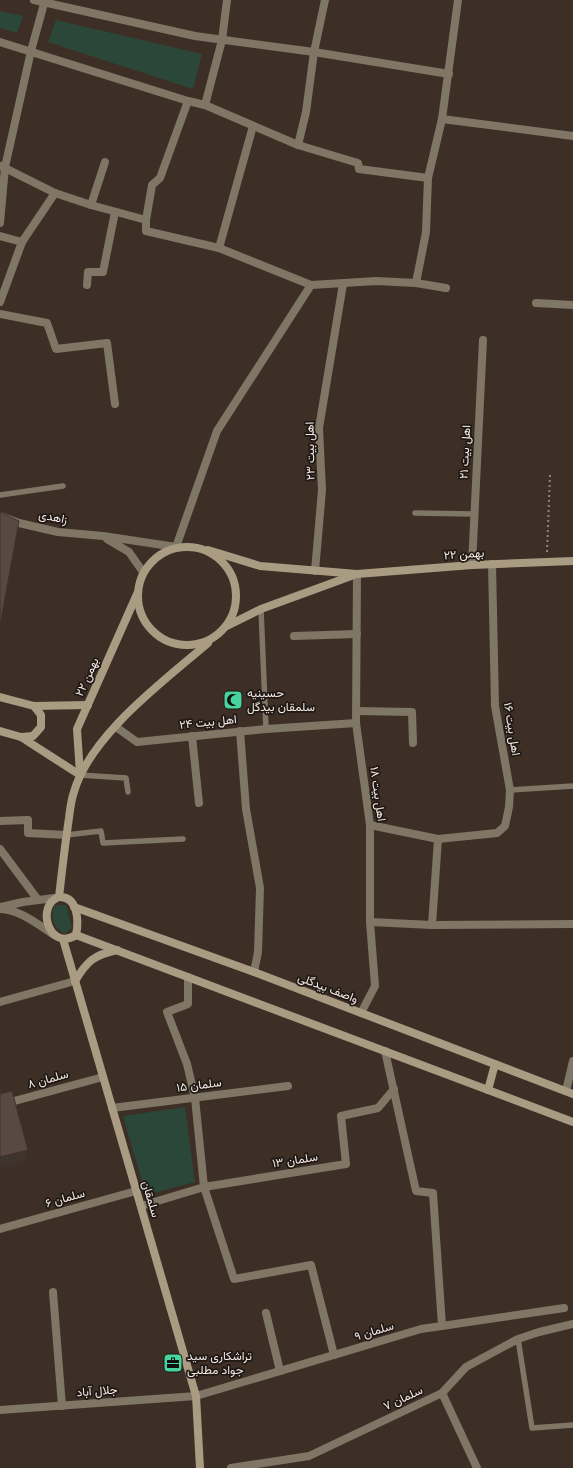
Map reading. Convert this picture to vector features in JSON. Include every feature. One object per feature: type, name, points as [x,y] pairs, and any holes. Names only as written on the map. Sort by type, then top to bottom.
[{"type":"street","points":[[34,0],[45,1],[155,28],[222,40],[314,52],[449,74]]},
{"type":"street","points":[[205,105],[222,40],[227,0]]},
{"type":"street","points":[[298,145],[306,112],[314,52],[325,0]]},
{"type":"street","points":[[416,284],[426,232],[428,178],[442,119],[458,0]]},
{"type":"street","points":[[0,223],[3,166],[31,51],[45,1]]},
{"type":"street","points":[[0,42],[205,105],[298,145],[358,163],[359,169],[428,178]]},
{"type":"street","points":[[188,101],[160,178],[152,185],[146,220],[146,231],[219,248],[311,285],[376,281],[446,288]]},
{"type":"street","points":[[442,119],[573,136]]},
{"type":"street","points":[[219,248],[253,126]]},
{"type":"street","points":[[91,205],[105,162]]},
{"type":"street","points":[[3,166],[56,193],[91,205],[146,220]]},
{"type":"street","points":[[0,302],[22,242],[56,193]]},
{"type":"street","points":[[87,285],[88,272],[103,272],[115,212]]},
{"type":"street","points":[[0,236],[22,242]]},
{"type":"street","name":"اهل بیت ۲۳","points":[[315,571],[322,490],[319,428],[343,284]]},
{"type":"street","points":[[176,547],[217,431],[311,285]]},
{"type":"street","points":[[536,303],[573,305]]},
{"type":"street","points":[[0,314],[47,323],[56,349],[107,343],[115,404]]},
{"type":"street","name":"اهل بیت ۲۱","points":[[472,565],[483,340]]},
{"type":"street","name":"زاهدی","points":[[0,516],[58,532],[103,536],[176,547]]},
{"type":"street","name":"زاهدی","points":[[103,536],[129,552],[143,572]]},
{"type":"street","points":[[192,546],[208,550],[226,564],[236,584],[236,606],[227,626],[219,635],[210,641],[190,646],[169,643],[152,631],[140,613],[138,592],[143,572],[157,556],[176,547],[192,546]]},
{"type":"street","name":"۲۲ بهمن","points":[[208,550],[260,566],[357,574],[472,565],[573,561]]},
{"type":"street","name":"اهل بیت ۱۶","points":[[370,825],[438,839],[497,833],[505,826],[509,806],[510,790],[495,706],[492,564]]},
{"type":"street","name":"۲۲ بهمن","points":[[227,626],[261,609],[357,574]]},
{"type":"street","name":"اهل بیت ۱۸","points":[[357,574],[356,723],[370,825],[370,922],[374,986],[360,1013]]},
{"type":"street","name":"۲۲ بهمن","points":[[80,775],[77,729],[138,592]]},
{"type":"street","points":[[294,636],[357,634]]},
{"type":"street","name":"۲۲ بهمن","points":[[56,898],[73,792],[89,757],[138,703],[210,641]]},
{"type":"street","points":[[0,697],[34,706],[88,705]]},
{"type":"street","points":[[21,737],[33,736],[41,727],[41,715],[34,706]]},
{"type":"street","points":[[356,711],[412,712],[413,743]]},
{"type":"street","name":"اهل بیت ۲۴","points":[[116,727],[137,742],[240,731],[356,723]]},
{"type":"street","points":[[0,731],[21,737],[80,775]]},
{"type":"street","points":[[240,731],[246,809],[260,888],[258,952],[254,972]]},
{"type":"street","points":[[192,736],[199,803]]},
{"type":"street","points":[[0,821],[28,820],[28,834],[66,835]]},
{"type":"street","points":[[432,925],[438,839]]},
{"type":"street","points":[[0,849],[38,900]]},
{"type":"street","points":[[0,908],[65,896],[70,900],[77,915],[78,926],[76,935]]},
{"type":"street","points":[[56,898],[49,904],[47,916],[50,930],[59,938]]},
{"type":"street","name":"واصف بیدگلی","points":[[74,907],[254,972],[569,1093]]},
{"type":"street","points":[[0,908],[26,916],[59,938],[70,938],[76,935],[573,1122]]},
{"type":"street","points":[[370,922],[432,925],[573,924]]},
{"type":"street","name":"سلمقان","points":[[59,938],[75,981],[196,1396],[200,1468]]},
{"type":"street","points":[[0,1002],[75,981],[83,967],[92,960],[104,953],[117,950]]},
{"type":"street","points":[[188,977],[188,1004],[167,1012],[187,1064],[194,1098],[204,1187],[234,1279],[311,1265],[334,1355]]},
{"type":"street","points":[[386,1051],[416,1191],[433,1193],[442,1326]]},
{"type":"street","points":[[569,1093],[573,1061]]},
{"type":"street","points":[[488,1090],[495,1064]]},
{"type":"street","name":"سلمان ۸","points":[[0,1105],[103,1077]]},
{"type":"street","name":"سلمان ۱۵","points":[[112,1108],[288,1086]]},
{"type":"street","name":"سلمان ۱۳","points":[[141,1206],[204,1187],[346,1164],[341,1116],[378,1108],[394,1088]]},
{"type":"street","name":"سلمان ۶","points":[[0,1229],[136,1191]]},
{"type":"street","points":[[53,1292],[62,1406]]},
{"type":"street","name":"سلمان ۹","points":[[196,1396],[421,1329],[564,1308]]},
{"type":"street","points":[[266,1313],[280,1371]]},
{"type":"street","name":"سلمان ۷","points":[[231,1468],[309,1456],[442,1393],[466,1367],[518,1339],[539,1332],[573,1324]]},
{"type":"street","points":[[442,1393],[476,1468]]},
{"type":"street","name":"جلال آباد","points":[[0,1410],[196,1396]]},
{"type":"lane","points":[[0,495],[63,486]]},
{"type":"lane","points":[[415,512],[474,514]]},
{"type":"lane","points":[[261,609],[266,729]]},
{"type":"lane","points":[[80,775],[126,778],[128,792]]},
{"type":"lane","points":[[510,790],[573,786]]},
{"type":"lane","points":[[66,835],[101,831],[103,843],[183,839]]},
{"type":"lane","points":[[518,1339],[532,1428],[573,1425]]},
{"type":"path","points":[[547,562],[550,475]]},
{"type":"green space","points":[[0,11],[23,16],[17,33],[0,28]]},
{"type":"green space","points":[[56,20],[202,54],[193,89],[48,42]]},
{"type":"green space","points":[[66,905],[72,928],[64,934],[57,928],[53,919],[54,906]]},
{"type":"green space","points":[[185,1107],[195,1182],[146,1195],[123,1116]]},
{"type":"building","points":[[0,512],[19,521],[0,625]]},
{"type":"building","points":[[12,1091],[28,1150],[0,1157],[0,1094]]},
{"type":"place","name":"حسینیه سلمقان بیدگل","points":[[233,700]]},
{"type":"place","name":"تراشکاری سید جواد مطلبی","points":[[173,1363]]}]
